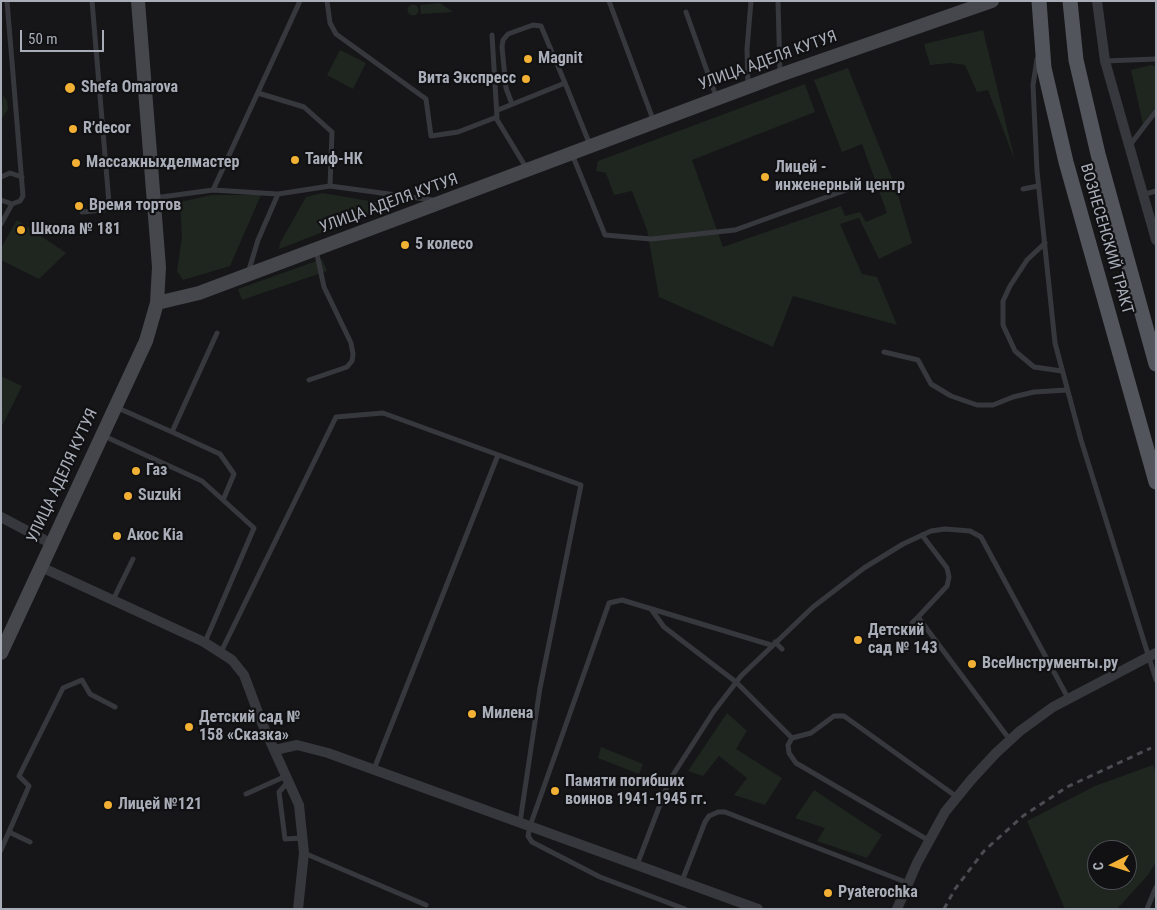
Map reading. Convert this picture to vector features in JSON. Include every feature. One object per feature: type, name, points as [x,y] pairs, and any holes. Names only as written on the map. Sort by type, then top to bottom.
[{"type":"main road","name":"ВОЗНЕСЕНСКИЙ ТРАКТ","points":[[1039,1],[1044,68],[1066,162],[1156,482]]},
{"type":"main road","name":"ВОЗНЕСЕНСКИЙ ТРАКТ","points":[[1070,1],[1076,60],[1098,154],[1156,364]]},
{"type":"street","points":[[138,1],[159,268],[157,302]]},
{"type":"street","name":"УЛИЦА АДЕЛЯ КУТУЯ","points":[[1,653],[146,341],[157,302],[199,293],[248,273],[446,202],[780,74],[992,1]]},
{"type":"street","points":[[1097,1],[1105,61],[1156,240]]},
{"type":"street","points":[[1,518],[52,544]]},
{"type":"street","points":[[41,567],[204,642],[232,660],[244,675],[262,723],[299,805],[304,853],[298,909]]},
{"type":"street","points":[[897,909],[928,840],[957,796],[1010,740],[1040,716],[1068,698],[1152,654]]},
{"type":"street","points":[[275,750],[297,745],[328,753],[758,909]]},
{"type":"lane","points":[[1,224],[12,204],[22,198],[22,177],[7,1]]},
{"type":"lane","points":[[82,212],[104,210],[109,203],[92,1]]},
{"type":"lane","points":[[213,190],[300,1]]},
{"type":"lane","points":[[327,1],[330,23],[336,34],[426,99],[431,136],[458,132],[496,118]]},
{"type":"lane","points":[[609,1],[655,122]]},
{"type":"lane","points":[[748,86],[747,49],[751,1]]},
{"type":"lane","points":[[778,1],[780,74]]},
{"type":"lane","points":[[686,12],[717,99]]},
{"type":"lane","points":[[512,104],[506,88],[503,40],[508,34],[532,25],[540,26],[590,146]]},
{"type":"lane","points":[[1041,32],[1033,85],[1038,186],[1050,306],[1067,390],[1152,654],[1156,680]]},
{"type":"lane","points":[[492,35],[498,110],[496,118],[527,170]]},
{"type":"lane","points":[[1105,61],[1156,60]]},
{"type":"lane","points":[[498,110],[565,83]]},
{"type":"lane","points":[[258,93],[304,107],[332,132],[330,186]]},
{"type":"lane","points":[[1128,147],[1156,112]]},
{"type":"lane","points":[[572,154],[605,234],[651,239],[735,230],[849,189]]},
{"type":"lane","points":[[1,177],[10,173],[22,177]]},
{"type":"lane","points":[[154,198],[213,190],[278,194],[330,186],[446,202]]},
{"type":"lane","points":[[1023,189],[1038,186]]},
{"type":"lane","points":[[1142,195],[1156,191]]},
{"type":"lane","points":[[248,273],[258,240],[278,194]]},
{"type":"lane","points":[[1,200],[12,204]]},
{"type":"lane","points":[[1045,243],[1027,260],[1010,286],[1003,301],[1003,325],[1015,351],[1034,366],[1062,371]]},
{"type":"lane","points":[[309,380],[347,367],[352,361],[353,354],[351,343],[324,286],[315,249]]},
{"type":"lane","points":[[172,432],[217,333]]},
{"type":"lane","points":[[884,352],[918,360],[931,384],[951,396],[977,405],[993,405],[1013,397],[1034,392],[1067,390]]},
{"type":"lane","points":[[115,406],[220,454],[234,474],[223,500]]},
{"type":"lane","points":[[220,653],[336,417],[383,413],[581,485],[540,688],[520,822]]},
{"type":"lane","points":[[102,435],[202,481],[254,528],[204,642]]},
{"type":"lane","points":[[374,769],[498,455]]},
{"type":"lane","points":[[638,865],[669,781],[714,710],[736,682],[773,643],[813,607],[864,568],[922,534],[945,529],[970,531],[981,537],[1068,698]]},
{"type":"lane","points":[[912,623],[947,586],[949,577],[947,568],[922,534]]},
{"type":"lane","points":[[113,600],[133,559]]},
{"type":"lane","points":[[685,909],[600,877],[532,842],[528,836],[606,608],[609,603],[618,599],[773,643],[782,649]]},
{"type":"lane","points":[[651,608],[664,627],[736,682],[792,738]]},
{"type":"lane","points":[[918,617],[1010,740]]},
{"type":"lane","points":[[1,850],[29,786],[19,776],[63,688],[82,680],[90,694],[115,707]]},
{"type":"lane","points":[[928,840],[799,766],[789,753],[788,745],[792,738],[811,733],[834,716],[844,716],[957,796]]},
{"type":"lane","points":[[246,794],[288,778]]},
{"type":"lane","points":[[288,778],[278,792],[284,840],[302,838]]},
{"type":"lane","points":[[682,881],[705,822],[709,816],[718,812],[725,812],[908,883]]},
{"type":"lane","points":[[9,832],[30,842]]},
{"type":"lane","points":[[304,853],[426,905]]},
{"type":"lane","points":[[1147,909],[1156,887]]},
{"type":"shaded area","points":[[440,3],[453,12],[421,14],[420,5]]},
{"type":"shaded area","points":[[411,5],[415,5],[418,10],[417,14],[411,15],[408,12],[408,8]]},
{"type":"shaded area","points":[[983,30],[1015,161],[988,90],[977,92],[965,65],[950,63],[930,65],[924,44]]},
{"type":"shaded area","points":[[340,50],[366,63],[353,89],[327,75]]},
{"type":"shaded area","points":[[1151,65],[1156,67],[1156,106],[1143,124],[1131,70]]},
{"type":"shaded area","points":[[848,68],[896,188],[912,243],[879,259],[859,218],[840,224],[862,274],[877,277],[897,325],[793,296],[773,347],[659,297],[647,230],[632,191],[614,195],[606,173],[596,171],[598,161],[805,84],[815,112],[692,160],[723,247],[841,206],[845,216],[860,212],[866,222],[887,213],[862,144],[842,152],[814,80]]},
{"type":"shaded area","points":[[3,95],[7,101],[8,109],[1,120]]},
{"type":"shaded area","points":[[322,193],[393,205],[279,249],[280,243],[306,197]]},
{"type":"shaded area","points":[[212,195],[261,195],[230,266],[183,280],[177,271],[182,237],[180,202]]},
{"type":"shaded area","points":[[17,220],[66,253],[39,279],[1,260],[1,248]]},
{"type":"shaded area","points":[[322,259],[327,271],[242,300],[238,289]]},
{"type":"shaded area","points":[[1,376],[22,386],[1,428]]},
{"type":"shaded area","points":[[727,713],[747,731],[736,749],[782,778],[765,805],[734,795],[747,778],[719,756],[703,776],[688,771]]},
{"type":"shaded area","points":[[601,747],[643,764],[639,774],[598,758]]},
{"type":"shaded area","points":[[1153,765],[1156,774],[1156,862],[1148,875],[1137,887],[1137,840],[1087,840],[1087,890],[1134,890],[1117,909],[1065,909],[1027,821],[1095,786]]},
{"type":"shaded area","points":[[814,790],[882,835],[867,858],[817,841],[825,828],[795,818]]},
{"type":"railway","points":[[944,909],[955,889],[984,851],[1023,816],[1067,787],[1151,748]]},
{"type":"place","name":"Magnit","points":[[528,59]]},
{"type":"place","name":"Вита Экспресс","points":[[526,79]]},
{"type":"place","name":"Shefa Omarova","points":[[70,88]]},
{"type":"place","name":"R’decor","points":[[73,129]]},
{"type":"place","name":"Таиф-НК","points":[[295,160]]},
{"type":"place","name":"Массажныхделмастер","points":[[76,163]]},
{"type":"place","name":"Лицей - инженерный центр","points":[[765,177]]},
{"type":"place","name":"Время тортов","points":[[79,206]]},
{"type":"place","name":"Школа № 181","points":[[21,230]]},
{"type":"place","name":"5 колесо","points":[[405,245]]},
{"type":"place","name":"Газ","points":[[136,471]]},
{"type":"place","name":"Suzuki","points":[[128,496]]},
{"type":"place","name":"Акос Kia","points":[[117,536]]},
{"type":"place","name":"Детский сад № 143","points":[[858,640]]},
{"type":"place","name":"ВсеИнструменты.ру","points":[[972,664]]},
{"type":"place","name":"Милена","points":[[472,714]]},
{"type":"place","name":"Детский сад № 158 «Сказка»","points":[[189,727]]},
{"type":"place","name":"Памяти погибших воинов 1941-1945 гг.","points":[[555,791]]},
{"type":"place","name":"Лицей №121","points":[[108,805]]},
{"type":"place","name":"Pyaterochka","points":[[828,893]]}]
